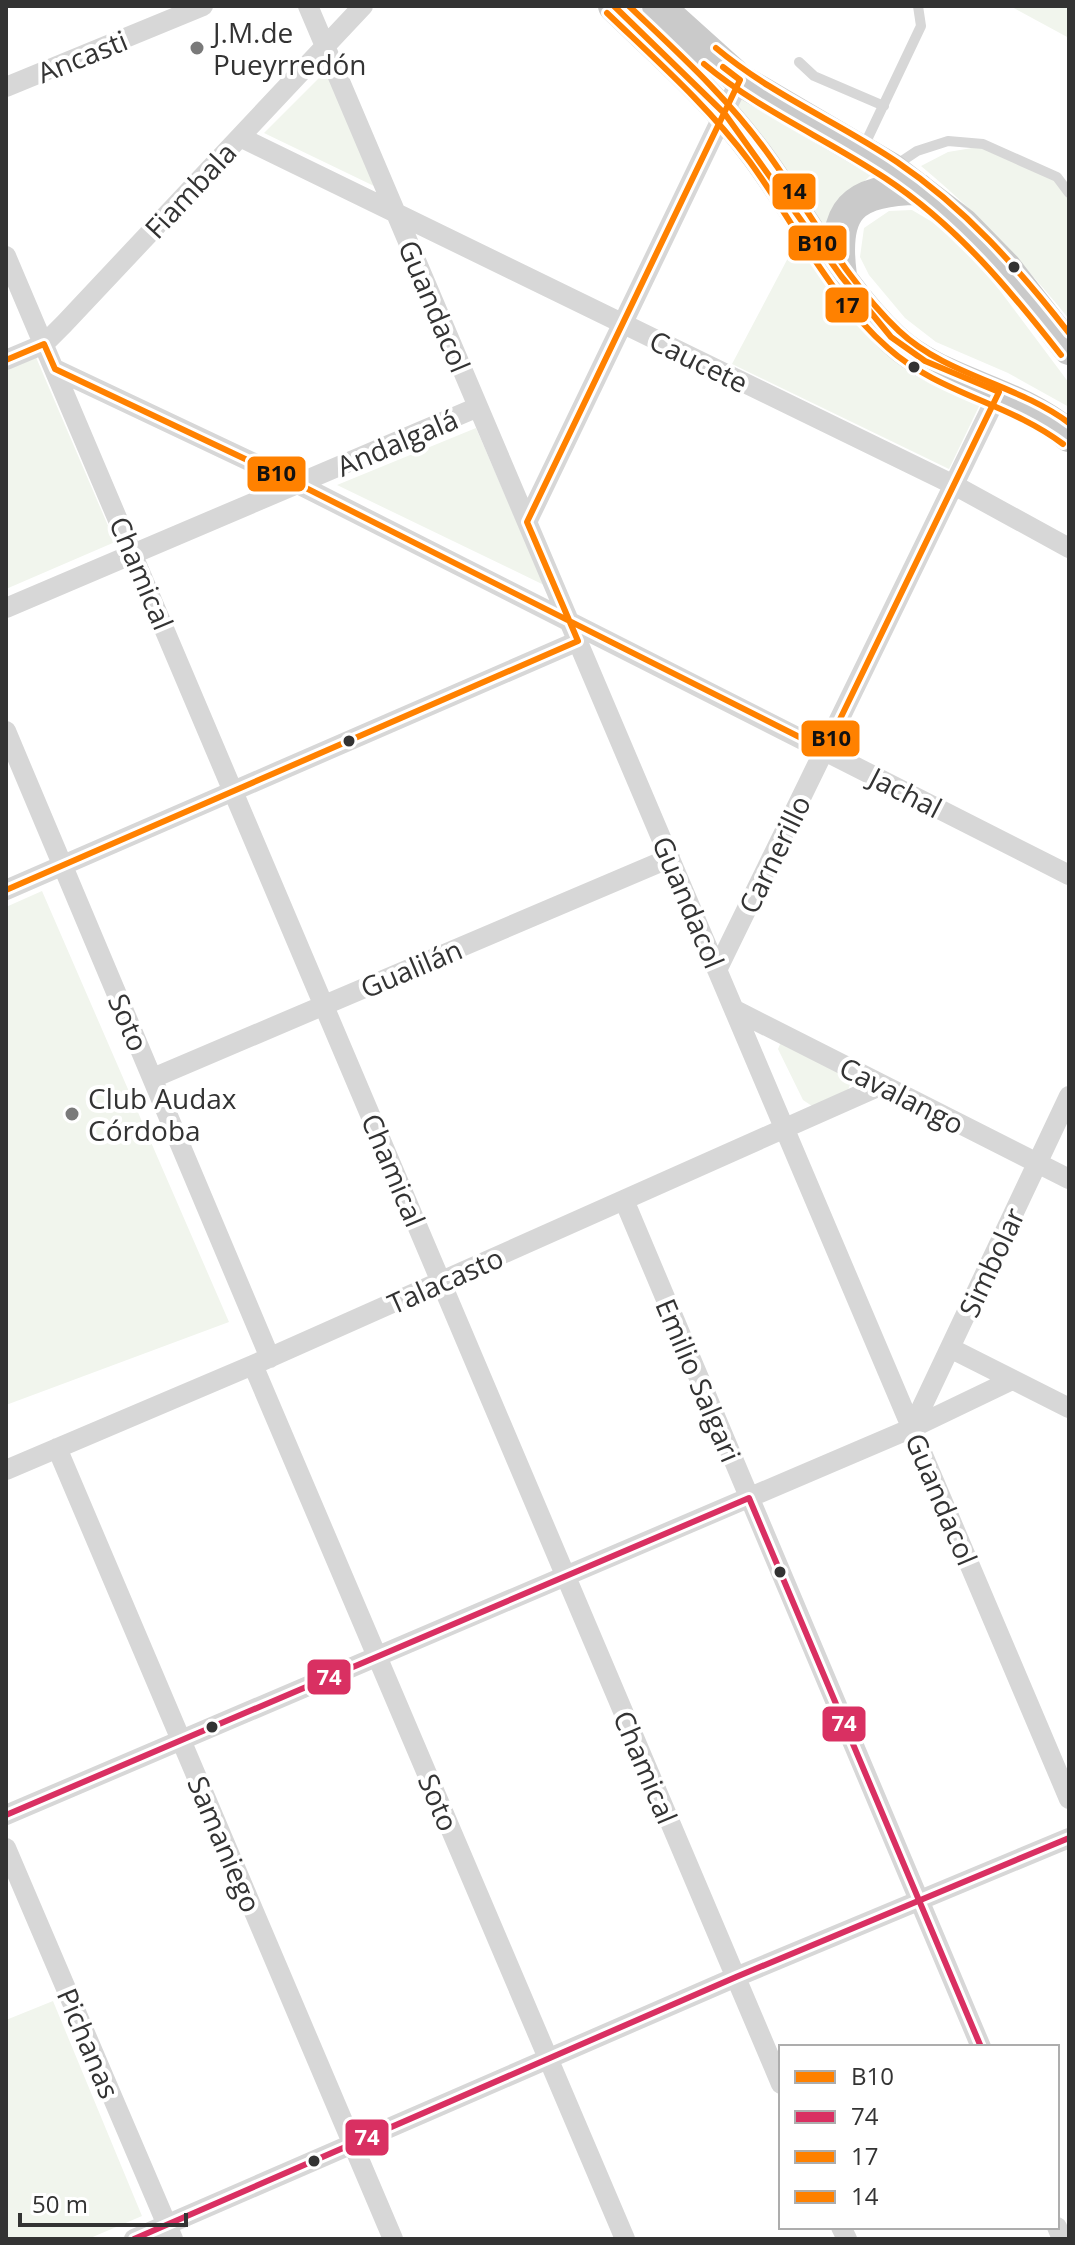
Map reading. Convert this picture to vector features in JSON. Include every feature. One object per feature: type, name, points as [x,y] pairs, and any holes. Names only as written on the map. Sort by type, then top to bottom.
[{"type":"main road","points":[[614,6],[725,114],[841,276],[906,351],[999,392],[1069,436]]},
{"type":"main road","points":[[658,6],[740,80],[890,168],[984,244],[1069,349]]},
{"type":"main road","points":[[841,276],[837,246],[845,216],[863,199],[884,189],[918,189]]},
{"type":"street","name":"Ancasti","points":[[6,87],[203,6]]},
{"type":"street","name":"Guandacol","points":[[308,6],[1069,1799]]},
{"type":"street","name":"Fiambala","points":[[6,360],[44,344],[363,6]]},
{"type":"street","points":[[527,522],[740,80]]},
{"type":"street","name":"Caucete","points":[[240,137],[954,485],[1069,548]]},
{"type":"street","name":"Chamical","points":[[6,256],[779,2079]]},
{"type":"street","name":"Jachal","points":[[55,369],[298,484],[1069,875]]},
{"type":"street","name":"Carnerillo","points":[[717,970],[999,392]]},
{"type":"street","name":"Andalgalá","points":[[6,608],[478,407]]},
{"type":"street","points":[[6,890],[578,641]]},
{"type":"street","name":"Soto","points":[[6,731],[153,1078],[377,1657],[625,2239]]},
{"type":"street","name":"Gualilán","points":[[153,1078],[670,858]]},
{"type":"street","name":"Cavalango","points":[[735,1010],[1069,1179]]},
{"type":"street","name":"Talacasto","points":[[6,1470],[262,1361],[882,1085]]},
{"type":"street","name":"Simbolar","points":[[912,1428],[1069,1096]]},
{"type":"street","name":"Emilio Salgari","points":[[624,1200],[980,2045]]},
{"type":"street","points":[[950,1348],[1069,1408]]},
{"type":"street","points":[[6,1815],[912,1428],[1012,1380]]},
{"type":"street","name":"Samaniego","points":[[57,1448],[393,2239]]},
{"type":"street","points":[[134,2239],[170,2232],[353,2146],[736,1977],[1069,1838]]},
{"type":"street","name":"Pichanas","points":[[6,1848],[170,2232]]},
{"type":"lane","points":[[862,152],[921,26],[918,6]]},
{"type":"lane","points":[[799,62],[814,76],[884,106]]},
{"type":"lane","points":[[890,168],[917,151],[948,141],[983,144],[1057,177],[1069,193]]},
{"type":"shaded area","points":[[1010,6],[1069,6],[1069,38]]},
{"type":"shaded area","points":[[327,70],[374,186],[264,133]]},
{"type":"shaded area","points":[[745,87],[871,175],[835,209],[824,226],[735,106]]},
{"type":"shaded area","points":[[984,146],[1057,177],[1069,195],[1069,319],[999,239],[921,166],[948,152]]},
{"type":"shaded area","points":[[912,210],[934,223],[968,251],[1001,292],[1069,383],[1069,407],[1008,373],[936,342],[905,318],[869,275],[860,257],[864,228],[889,211]]},
{"type":"shaded area","points":[[798,239],[983,398],[949,469],[732,364]]},
{"type":"shaded area","points":[[35,355],[115,542],[6,589],[6,368]]},
{"type":"shaded area","points":[[476,428],[544,585],[337,485]]},
{"type":"shaded area","name":"Club Audax Córdoba","points":[[42,891],[229,1322],[6,1405],[6,907]]},
{"type":"shaded area","points":[[781,1042],[852,1079],[848,1090],[812,1106],[803,1100],[778,1049]]},
{"type":"shaded area","points":[[53,2001],[142,2216],[88,2239],[6,2239],[6,2020]]},
{"type":"transit line","name":"B10","points":[[6,360],[44,344],[55,369],[298,484],[825,750],[999,392],[925,361],[891,337],[841,276],[725,114],[614,6]]},
{"type":"transit line","name":"14","points":[[629,6],[701,76],[751,131],[862,290],[899,331],[938,359],[1027,398],[1069,423]]},
{"type":"transit line","name":"17","points":[[607,13],[682,85],[734,142],[848,306],[888,348],[929,376],[1020,418],[1063,444]]},
{"type":"transit line","name":"14","points":[[716,48],[760,80],[875,148],[922,180],[989,240],[1069,333]]},
{"type":"transit line","name":"17","points":[[704,64],[747,96],[911,196],[980,259],[1061,355]]},
{"type":"transit line","name":"B10","points":[[6,890],[578,641],[527,522],[740,80],[723,67]]},
{"type":"transit line","name":"74","points":[[6,1815],[749,1498],[980,2045]]},
{"type":"transit line","name":"74","points":[[134,2239],[736,1977],[1069,1838]]},
{"type":"place","name":"J.M.de Pueyrredón","points":[[197,48]]},
{"type":"place","name":"Club Audax Córdoba","points":[[72,1114]]}]
